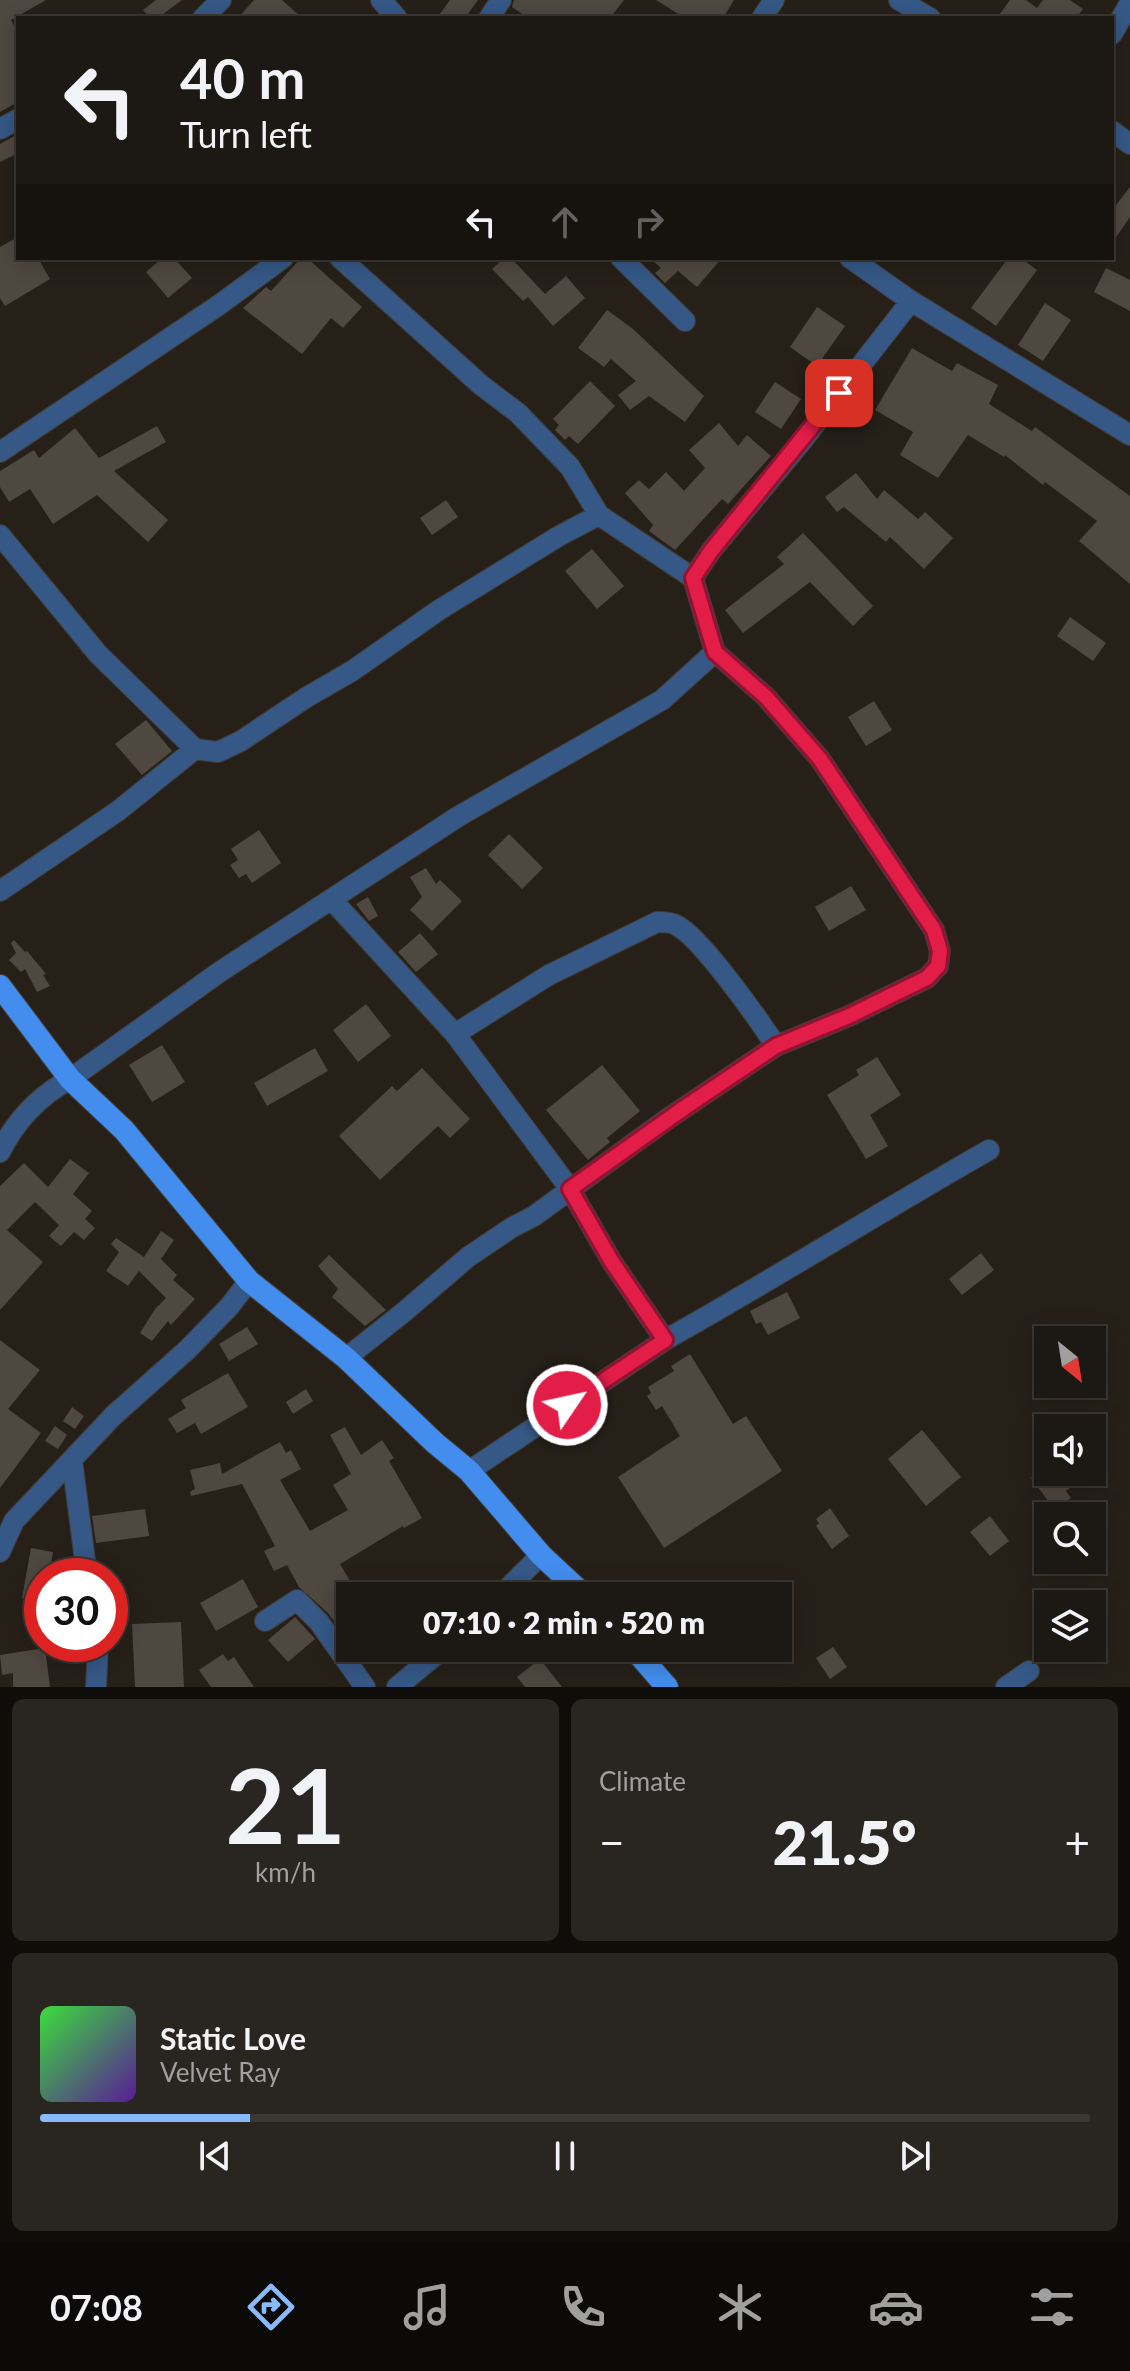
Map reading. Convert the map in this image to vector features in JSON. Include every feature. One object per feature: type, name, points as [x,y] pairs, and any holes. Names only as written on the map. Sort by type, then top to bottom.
[{"type":"main road","points":[[0,986],[70,1079],[124,1130],[249,1281],[346,1358],[469,1471],[541,1555],[570,1582]]},
{"type":"main road","points":[[645,1662],[667,1687]]},
{"type":"street","points":[[205,16],[221,0]]},
{"type":"street","points":[[381,0],[395,16]]},
{"type":"street","points":[[899,0],[927,16]]},
{"type":"street","points":[[1114,31],[1130,3]]},
{"type":"street","points":[[0,452],[219,305],[280,260]]},
{"type":"street","points":[[342,260],[481,385],[518,413],[570,467],[599,515],[626,536],[693,578],[715,652],[766,697],[820,759],[921,909],[934,930],[940,951],[938,966],[927,978],[849,1016],[776,1046],[676,1113],[534,1216],[468,1257],[346,1358]]},
{"type":"street","points":[[623,260],[685,321]]},
{"type":"street","points":[[853,260],[911,301],[1130,435]]},
{"type":"street","points":[[693,578],[711,551],[911,301]]},
{"type":"street","points":[[0,535],[98,654],[195,749],[218,752],[241,741],[401,639],[439,610],[599,515]]},
{"type":"street","points":[[0,1152],[12,1128],[45,1093],[70,1079],[221,971],[459,816],[662,700],[715,652]]},
{"type":"street","points":[[0,891],[118,811],[195,749]]},
{"type":"street","points":[[332,900],[455,1034],[570,1189],[612,1262],[665,1340]]},
{"type":"street","points":[[455,1034],[549,975],[657,922],[674,923],[689,936],[753,1013],[776,1046]]},
{"type":"street","points":[[469,1471],[665,1340],[878,1212],[989,1150]]},
{"type":"street","points":[[0,1552],[14,1521],[113,1416],[187,1350],[229,1307],[249,1281]]},
{"type":"street","points":[[72,1460],[85,1558]]},
{"type":"street","points":[[514,1582],[541,1555]]},
{"type":"street","points":[[265,1621],[297,1600],[319,1622],[365,1687]]},
{"type":"street","points":[[96,1687],[97,1662]]},
{"type":"street","points":[[397,1687],[427,1662]]},
{"type":"street","points":[[1006,1687],[1029,1671]]},
{"type":"building","points":[[0,0],[46,0],[11,20],[16,29],[16,103],[0,112]]},
{"type":"building","points":[[156,0],[182,0],[161,16],[148,16],[143,10]]},
{"type":"building","points":[[254,0],[282,0],[300,16],[240,16]]},
{"type":"building","points":[[450,0],[478,0],[466,16],[438,16]]},
{"type":"building","points":[[514,0],[624,0],[612,16],[525,16],[512,7]]},
{"type":"building","points":[[656,0],[734,0],[724,16],[682,16]]},
{"type":"building","points":[[1010,0],[1026,0],[1037,8],[1043,0],[1070,0],[1083,9],[1078,16],[998,16]]},
{"type":"building","points":[[16,135],[16,154],[0,162],[0,144]]},
{"type":"building","points":[[1130,187],[1130,217],[1114,240],[1114,207]]},
{"type":"building","points":[[16,238],[16,260],[39,260],[50,279],[5,306],[0,298],[0,247]]},
{"type":"building","points":[[160,260],[176,260],[192,278],[168,298],[146,272]]},
{"type":"building","points":[[299,260],[309,260],[362,307],[343,328],[331,318],[302,354],[243,308],[266,287],[271,291]]},
{"type":"building","points":[[502,260],[513,260],[545,294],[566,276],[585,298],[553,326],[528,297],[523,301],[492,269]]},
{"type":"building","points":[[652,260],[720,260],[697,287],[678,271],[665,283],[655,273],[661,268]]},
{"type":"building","points":[[1007,260],[1024,260],[1037,270],[996,326],[971,308]]},
{"type":"building","points":[[1106,268],[1130,280],[1130,311],[1094,292]]},
{"type":"building","points":[[1045,303],[1071,320],[1043,361],[1018,345]]},
{"type":"building","points":[[817,307],[845,326],[817,366],[790,347]]},
{"type":"building","points":[[607,310],[633,329],[704,396],[685,422],[649,396],[630,410],[618,395],[636,381],[611,359],[604,367],[578,348]]},
{"type":"building","points":[[912,348],[952,371],[957,363],[998,385],[989,404],[1032,431],[1035,427],[1130,496],[1130,584],[1079,541],[1097,521],[1005,455],[968,435],[938,478],[900,455],[913,432],[875,410]]},
{"type":"building","points":[[590,381],[615,406],[578,444],[569,436],[565,440],[555,430],[559,425],[553,419]]},
{"type":"building","points":[[775,382],[801,399],[781,429],[755,412]]},
{"type":"building","points":[[719,423],[738,446],[747,435],[771,456],[728,504],[722,499],[675,550],[649,531],[653,525],[625,493],[639,480],[649,489],[666,472],[684,491],[705,468],[689,450]]},
{"type":"building","points":[[157,426],[166,442],[114,471],[168,520],[148,542],[97,495],[53,524],[30,489],[9,502],[0,487],[0,471],[34,450],[39,458],[75,428],[99,458]]},
{"type":"building","points":[[856,473],[877,499],[884,490],[918,519],[925,512],[953,538],[924,569],[890,537],[886,542],[844,507],[837,512],[825,497]]},
{"type":"building","points":[[446,500],[458,517],[432,535],[420,518]]},
{"type":"building","points":[[803,533],[873,606],[853,626],[810,582],[743,633],[725,610],[784,564],[777,557]]},
{"type":"building","points":[[592,549],[624,586],[597,609],[565,571]]},
{"type":"building","points":[[1070,617],[1106,643],[1093,661],[1057,636]]},
{"type":"building","points":[[874,701],[892,730],[866,746],[848,717]]},
{"type":"building","points":[[146,720],[172,751],[142,775],[115,744]]},
{"type":"building","points":[[259,830],[281,863],[252,883],[246,874],[239,878],[230,865],[238,860],[231,849]]},
{"type":"building","points":[[509,834],[543,868],[522,889],[488,855]]},
{"type":"building","points":[[426,868],[436,884],[440,880],[462,901],[432,931],[410,910],[422,897],[410,877]]},
{"type":"building","points":[[851,886],[866,910],[829,931],[815,907]]},
{"type":"building","points":[[368,897],[378,916],[369,921],[356,904]]},
{"type":"building","points":[[420,933],[438,954],[416,972],[398,952]]},
{"type":"building","points":[[14,940],[46,974],[43,975],[50,986],[37,992],[25,969],[21,972],[9,960],[16,953],[11,943]]},
{"type":"building","points":[[366,1004],[391,1036],[358,1062],[333,1030]]},
{"type":"building","points":[[162,1045],[185,1082],[152,1102],[129,1065]]},
{"type":"building","points":[[315,1048],[328,1071],[267,1106],[254,1083]]},
{"type":"building","points":[[877,1057],[901,1095],[870,1115],[888,1146],[866,1159],[827,1095],[859,1075],[856,1070]]},
{"type":"building","points":[[602,1065],[640,1111],[607,1138],[610,1142],[588,1160],[546,1110]]},
{"type":"building","points":[[422,1068],[470,1119],[450,1138],[438,1126],[380,1180],[339,1136],[392,1086],[397,1091]]},
{"type":"building","points":[[70,1159],[89,1173],[73,1194],[92,1211],[85,1219],[95,1228],[84,1240],[74,1232],[61,1246],[49,1236],[59,1225],[35,1202],[7,1230],[43,1262],[0,1310],[0,1186],[24,1163],[48,1187]]},
{"type":"building","points":[[161,1231],[174,1240],[161,1259],[177,1275],[173,1280],[195,1299],[171,1325],[168,1321],[152,1341],[140,1333],[166,1298],[139,1271],[128,1286],[106,1271],[119,1252],[111,1244],[116,1238],[144,1257]]},
{"type":"building","points":[[981,1253],[994,1270],[962,1295],[949,1279]]},
{"type":"building","points":[[329,1255],[386,1310],[365,1326],[332,1297],[338,1289],[318,1266]]},
{"type":"building","points":[[787,1292],[800,1318],[768,1335],[761,1322],[756,1324],[750,1311]]},
{"type":"building","points":[[247,1327],[258,1344],[229,1361],[219,1344]]},
{"type":"building","points":[[0,1340],[40,1370],[8,1409],[41,1433],[0,1488]]},
{"type":"building","points":[[690,1354],[733,1424],[746,1416],[782,1471],[664,1548],[618,1477],[680,1436],[662,1406],[656,1410],[647,1396],[651,1393],[648,1387],[674,1371],[671,1366]]},
{"type":"building","points":[[228,1373],[248,1407],[201,1434],[195,1423],[177,1433],[168,1419],[186,1408],[181,1400]]},
{"type":"building","points":[[306,1389],[313,1401],[293,1414],[286,1402]]},
{"type":"building","points":[[72,1407],[84,1416],[75,1429],[63,1421]]},
{"type":"building","points":[[55,1426],[67,1435],[58,1449],[45,1441]]},
{"type":"building","points":[[345,1427],[361,1455],[382,1440],[394,1458],[389,1461],[422,1518],[340,1564],[351,1582],[336,1582],[336,1624],[299,1587],[287,1565],[274,1571],[264,1551],[275,1546],[242,1484],[191,1496],[190,1492],[195,1489],[190,1470],[220,1463],[222,1474],[280,1442],[286,1453],[291,1450],[301,1469],[280,1480],[310,1531],[348,1510],[333,1485],[351,1474],[330,1435]]},
{"type":"building","points":[[922,1430],[961,1477],[926,1506],[888,1459]]},
{"type":"building","points":[[1037,1486],[1072,1486],[1066,1491],[1071,1498],[1066,1502],[1049,1502]]},
{"type":"building","points":[[830,1508],[849,1536],[832,1549],[816,1526],[819,1523],[816,1519]]},
{"type":"building","points":[[145,1509],[149,1536],[96,1543],[92,1516]]},
{"type":"building","points":[[990,1516],[1009,1541],[990,1556],[970,1532]]},
{"type":"building","points":[[31,1548],[53,1552],[52,1558],[29,1558]]},
{"type":"building","points":[[243,1579],[258,1607],[216,1631],[200,1603]]},
{"type":"building","points":[[295,1617],[315,1639],[288,1662],[268,1640]]},
{"type":"building","points":[[181,1622],[184,1687],[135,1687],[132,1624]]},
{"type":"building","points":[[833,1647],[847,1667],[830,1679],[816,1658]]},
{"type":"building","points":[[24,1651],[24,1662],[47,1662],[50,1687],[13,1687],[13,1673],[2,1675],[0,1655]]},
{"type":"building","points":[[223,1654],[228,1661],[234,1657],[254,1687],[211,1687],[199,1670]]},
{"type":"building","points":[[536,1662],[542,1662],[562,1687],[525,1687],[517,1677]]},
{"type":"route","points":[[567,1405],[665,1340],[612,1262],[570,1189],[776,1046],[849,1016],[927,978],[938,966],[940,951],[934,930],[820,759],[766,697],[715,652],[693,578],[711,551],[839,393]]}]
